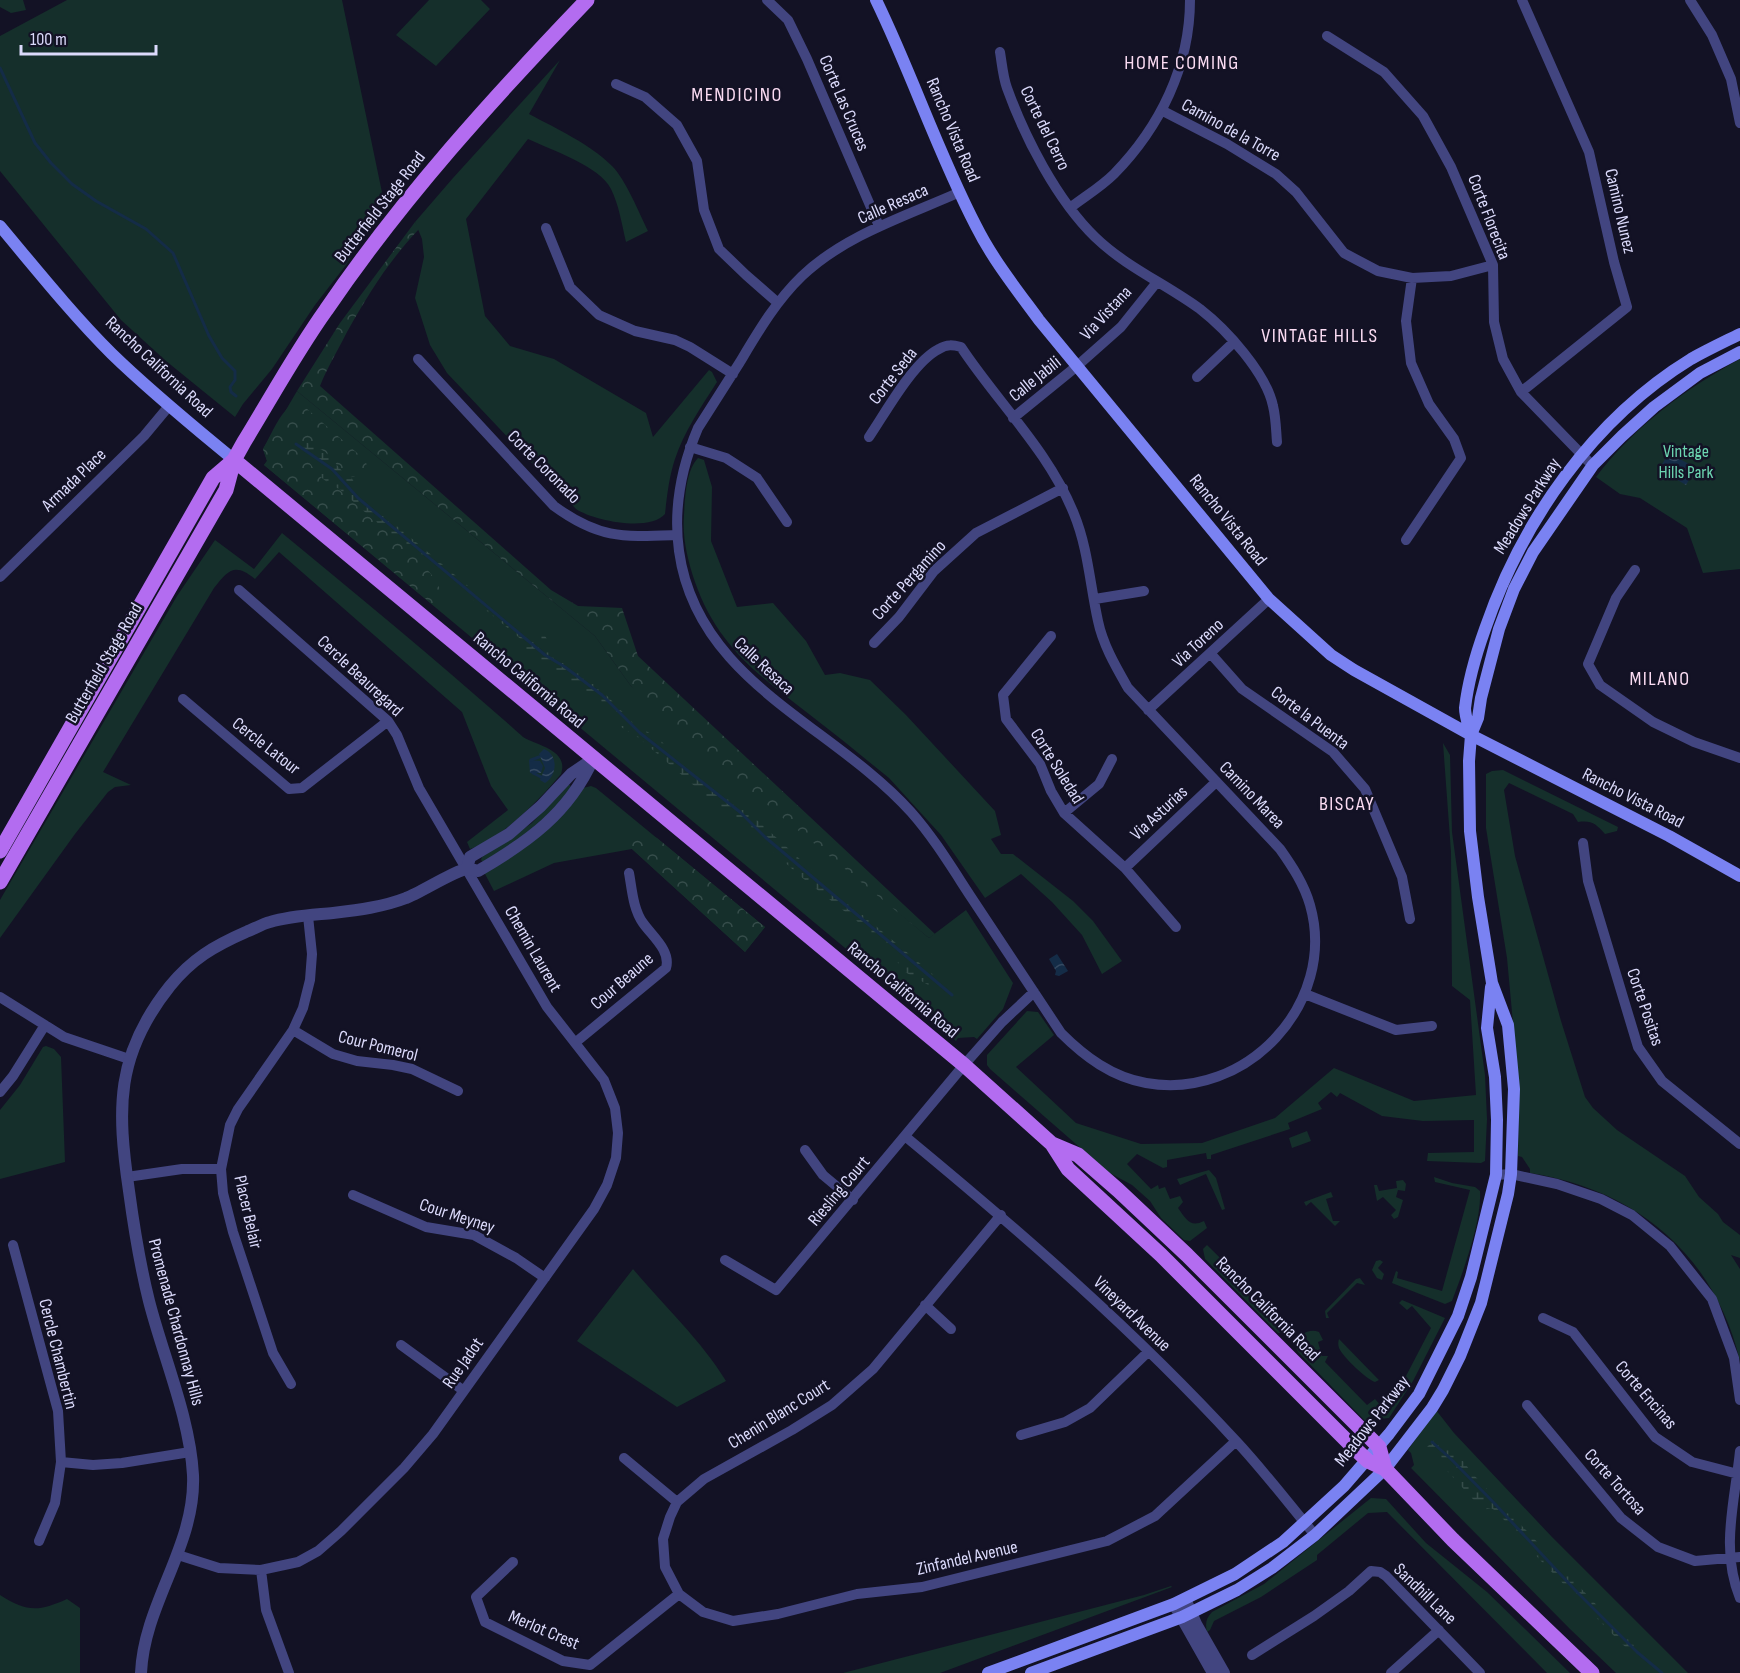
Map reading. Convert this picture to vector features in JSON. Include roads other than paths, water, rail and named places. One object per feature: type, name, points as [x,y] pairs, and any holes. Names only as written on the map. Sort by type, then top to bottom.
[{"type":"main road","name":"Butterfield Stage Road","points":[[0,882],[226,490],[234,460],[325,310],[375,242],[456,143],[587,0]]},
{"type":"main road","name":"Rancho Vista Road","points":[[876,0],[960,192],[977,227],[1006,275],[1077,366],[1269,599],[1331,655],[1354,670],[1471,735],[1669,836],[1740,876]]},
{"type":"main road","name":"Rancho California Road","points":[[0,226],[95,336],[170,406],[964,1065],[1052,1144],[1068,1169],[1161,1255],[1368,1461],[1385,1469],[1486,1572],[1592,1673]]},
{"type":"main road","name":"Meadows Parkway","points":[[1471,735],[1465,710],[1477,652],[1495,600],[1519,549],[1547,502],[1581,455],[1610,424],[1671,373],[1692,359],[1740,334]]},
{"type":"main road","name":"Meadows Parkway","points":[[1031,1673],[1186,1614],[1219,1599],[1262,1574],[1315,1535],[1385,1469],[1443,1390],[1481,1303],[1511,1174],[1514,1089],[1508,1024],[1492,983],[1478,897],[1470,831],[1468,761],[1471,735],[1478,718],[1499,629],[1514,589],[1533,552],[1593,465],[1662,401],[1700,373],[1740,352]]},
{"type":"main road","name":"Butterfield Stage Road","points":[[0,851],[213,478],[234,460]]},
{"type":"main road","name":"Meadows Parkway","points":[[987,1673],[1180,1602],[1235,1574],[1283,1542],[1305,1523],[1368,1461],[1419,1394],[1458,1316],[1471,1277],[1496,1175],[1495,1077],[1487,1028],[1492,983]]},
{"type":"main road","name":"Rancho California Road","points":[[1052,1144],[1078,1155],[1187,1255],[1379,1447],[1385,1469]]},
{"type":"main road","points":[[1105,1203],[1123,1210],[1171,1254],[1187,1255]]},
{"type":"street","name":"Corte Las Cruces","points":[[767,0],[788,20],[879,226]]},
{"type":"street","points":[[1070,208],[1112,176],[1142,142],[1163,111],[1182,60],[1190,21],[1190,0]]},
{"type":"street","name":"Camino Nunez","points":[[1521,392],[1627,307],[1614,262],[1589,152],[1522,0]]},
{"type":"street","points":[[1690,0],[1712,35],[1731,79],[1740,123]]},
{"type":"street","name":"Corte Florecita","points":[[1328,36],[1384,72],[1423,116],[1451,167],[1493,265],[1494,322],[1503,359],[1521,392],[1593,465]]},
{"type":"street","name":"Corte del Cerro","points":[[999,52],[1007,87],[1041,164],[1070,208],[1095,237],[1157,282],[1201,310],[1259,370],[1273,405],[1278,442]]},
{"type":"street","points":[[616,84],[645,97],[677,125],[697,161],[704,210],[719,249],[778,303]]},
{"type":"street","name":"Camino de la Torre","points":[[1163,111],[1227,144],[1276,174],[1296,192],[1344,253],[1378,271],[1412,278],[1451,276],[1493,265]]},
{"type":"street","name":"Calle Resaca","points":[[960,192],[879,226],[849,242],[802,276],[778,303],[698,428],[681,478],[676,508],[676,535],[681,567],[693,601],[713,638],[732,662],[754,683],[880,783],[910,811],[939,847],[1034,992]]},
{"type":"street","points":[[546,228],[570,287],[599,315],[635,331],[675,340],[733,374]]},
{"type":"street","points":[[1406,540],[1461,458],[1454,439],[1429,404],[1411,363],[1406,321],[1412,278]]},
{"type":"street","name":"Via Vistana","points":[[1077,366],[1121,327],[1157,282]]},
{"type":"street","points":[[1197,377],[1234,342]]},
{"type":"street","name":"Camino Marea","points":[[951,345],[961,347],[1046,461],[1063,488],[1085,547],[1098,622],[1116,667],[1128,688],[1280,849],[1300,879],[1310,904],[1315,931],[1315,956],[1305,994],[1290,1022],[1273,1043],[1254,1059],[1234,1071],[1213,1078],[1170,1085],[1146,1083],[1108,1070],[1090,1059],[1061,1033],[1034,992]]},
{"type":"street","name":"Corte Seda","points":[[869,437],[923,362],[940,348],[951,345]]},
{"type":"street","name":"Corte Coronado","points":[[418,359],[554,506],[574,520],[610,534],[634,537],[676,535]]},
{"type":"street","name":"Calle Jabili","points":[[1013,418],[1077,366]]},
{"type":"street","name":"Armada Place","points":[[0,577],[144,436],[170,406]]},
{"type":"street","points":[[690,447],[726,458],[757,478],[787,522]]},
{"type":"street","name":"Corte Pergamino","points":[[874,643],[899,617],[934,571],[976,533],[1063,488]]},
{"type":"street","points":[[1635,570],[1616,598],[1588,664],[1594,675],[1600,685],[1653,722],[1694,742],[1740,758]]},
{"type":"street","name":"Cercle Beauregard","points":[[239,590],[388,721],[397,735],[419,788],[466,869]]},
{"type":"street","points":[[1095,599],[1143,591]]},
{"type":"street","name":"Via Toreno","points":[[1148,710],[1269,599]]},
{"type":"street","name":"Corte Soledad","points":[[1051,636],[1003,695],[1006,719],[1040,764],[1051,791],[1064,813],[1125,868],[1176,927]]},
{"type":"street","name":"Corte la Puenta","points":[[1211,654],[1242,689],[1333,752],[1365,789],[1402,877],[1410,919]]},
{"type":"street","name":"Cercle Latour","points":[[183,699],[289,789],[302,788],[388,721]]},
{"type":"street","name":"Promenade Chardonnay Hills","points":[[141,1673],[145,1638],[152,1614],[178,1555],[188,1524],[193,1476],[186,1431],[149,1302],[140,1262],[121,1131],[121,1108],[129,1059],[144,1023],[156,1003],[185,968],[215,945],[270,922],[377,907],[406,898],[466,869],[470,857],[509,834],[541,806],[570,774],[593,759]]},
{"type":"street","points":[[1064,813],[1099,784],[1112,759]]},
{"type":"street","name":"Via Asturias","points":[[1125,868],[1216,782]]},
{"type":"street","name":"Corte Positas","points":[[1583,843],[1588,880],[1638,1047],[1662,1081],[1740,1144]]},
{"type":"street","name":"Chemin Laurent","points":[[466,869],[548,1006],[576,1042]]},
{"type":"street","name":"Cour Beaune","points":[[576,1042],[666,968],[668,961],[665,952],[641,921],[635,905],[629,873]]},
{"type":"street","name":"Placer Belair","points":[[291,1384],[273,1353],[233,1232],[223,1193],[221,1169],[230,1125],[238,1109],[293,1030],[303,1008],[310,980],[312,954],[308,916]]},
{"type":"street","name":"Riesling Court","points":[[724,1260],[776,1290],[964,1065],[1002,1022],[1034,992]]},
{"type":"street","points":[[1305,994],[1396,1030],[1432,1026]]},
{"type":"street","points":[[0,997],[64,1037],[129,1059]]},
{"type":"street","points":[[0,1092],[13,1076],[45,1025]]},
{"type":"street","name":"Cour Pomerol","points":[[293,1030],[333,1054],[357,1061],[412,1069],[458,1090]]},
{"type":"street","name":"Rue Jadot","points":[[178,1555],[219,1568],[261,1570],[298,1562],[318,1551],[404,1468],[433,1434],[594,1209],[607,1185],[616,1158],[618,1133],[615,1108],[604,1080],[576,1042]]},
{"type":"street","name":"Vineyard Avenue","points":[[906,1137],[1001,1215],[1148,1352],[1236,1441],[1315,1535]]},
{"type":"street","points":[[805,1150],[824,1175],[853,1200]]},
{"type":"street","points":[[127,1177],[182,1169],[221,1169]]},
{"type":"street","points":[[1496,1175],[1511,1174],[1557,1184],[1601,1199],[1632,1215],[1670,1246],[1712,1299],[1734,1358],[1740,1400]]},
{"type":"street","name":"Cour Meyney","points":[[353,1195],[426,1227],[474,1235],[516,1258],[545,1278]]},
{"type":"street","name":"Chenin Blanc Court","points":[[679,1594],[665,1567],[663,1539],[677,1502],[704,1479],[832,1405],[873,1369],[1001,1215]]},
{"type":"street","name":"Cercle Chambertin","points":[[13,1245],[58,1411],[61,1462],[55,1503],[39,1541]]},
{"type":"street","points":[[925,1305],[951,1329]]},
{"type":"street","name":"Corte Encinas","points":[[1543,1318],[1573,1332],[1655,1437],[1692,1462],[1738,1474]]},
{"type":"street","points":[[401,1345],[465,1391]]},
{"type":"street","points":[[1021,1435],[1065,1422],[1090,1408],[1148,1352]]},
{"type":"street","name":"Corte Tortosa","points":[[1527,1405],[1621,1518],[1658,1547],[1695,1561],[1735,1557]]},
{"type":"street","name":"Zinfandel Avenue","points":[[679,1594],[703,1612],[733,1621],[778,1614],[857,1594],[922,1587],[1107,1541],[1155,1516],[1236,1441]]},
{"type":"street","points":[[1740,1451],[1729,1524],[1735,1557],[1735,1585],[1740,1598]]},
{"type":"street","points":[[61,1462],[93,1465],[122,1463],[190,1452]]},
{"type":"street","points":[[624,1458],[677,1502]]},
{"type":"street","name":"Merlot Crest","points":[[513,1562],[476,1598],[485,1622],[563,1661],[590,1665],[679,1594]]},
{"type":"street","points":[[261,1570],[266,1610],[289,1673]]},
{"type":"street","name":"Sandhill Lane","points":[[1252,1655],[1314,1616],[1349,1591],[1371,1571],[1380,1572],[1386,1576],[1480,1673]]},
{"type":"street","points":[[1180,1602],[1213,1673]]},
{"type":"street","points":[[1186,1614],[1224,1673]]},
{"type":"street","points":[[1391,1673],[1439,1630]]},
{"type":"water","points":[[1669,453],[1696,468],[1686,485],[1659,469]]},
{"type":"water","points":[[544,749],[552,756],[555,766],[552,776],[545,783],[540,780],[545,768],[539,754]]},
{"type":"water","points":[[529,760],[540,761],[543,766],[541,773],[530,773]]},
{"type":"water","points":[[1057,954],[1068,971],[1059,976],[1055,975],[1056,971],[1049,959]]},
{"type":"waterway","points":[[0,68],[35,143],[51,163],[72,184],[96,201],[146,229],[173,253],[209,336],[222,358],[235,371],[235,380],[230,387],[231,392],[236,396]]},
{"type":"waterway","points":[[296,444],[332,469],[358,498],[545,655],[602,695],[640,733],[740,812],[765,837],[952,995]]},
{"type":"waterway","points":[[531,760],[539,757]]},
{"type":"waterway","points":[[533,773],[541,777]]},
{"type":"waterway","points":[[1432,1442],[1495,1504],[1576,1591],[1637,1652],[1662,1673]]},
{"type":"district","name":"HOME COMING","points":[[1182,63]]},
{"type":"district","name":"MENDICINO","points":[[737,95]]},
{"type":"district","name":"VINTAGE HILLS","points":[[1320,336]]},
{"type":"district","name":"MILANO","points":[[1660,679]]},
{"type":"district","name":"BISCAY","points":[[1347,804]]},
{"type":"park label","name":"Vintage Hills Park","points":[[1686,461]]}]
